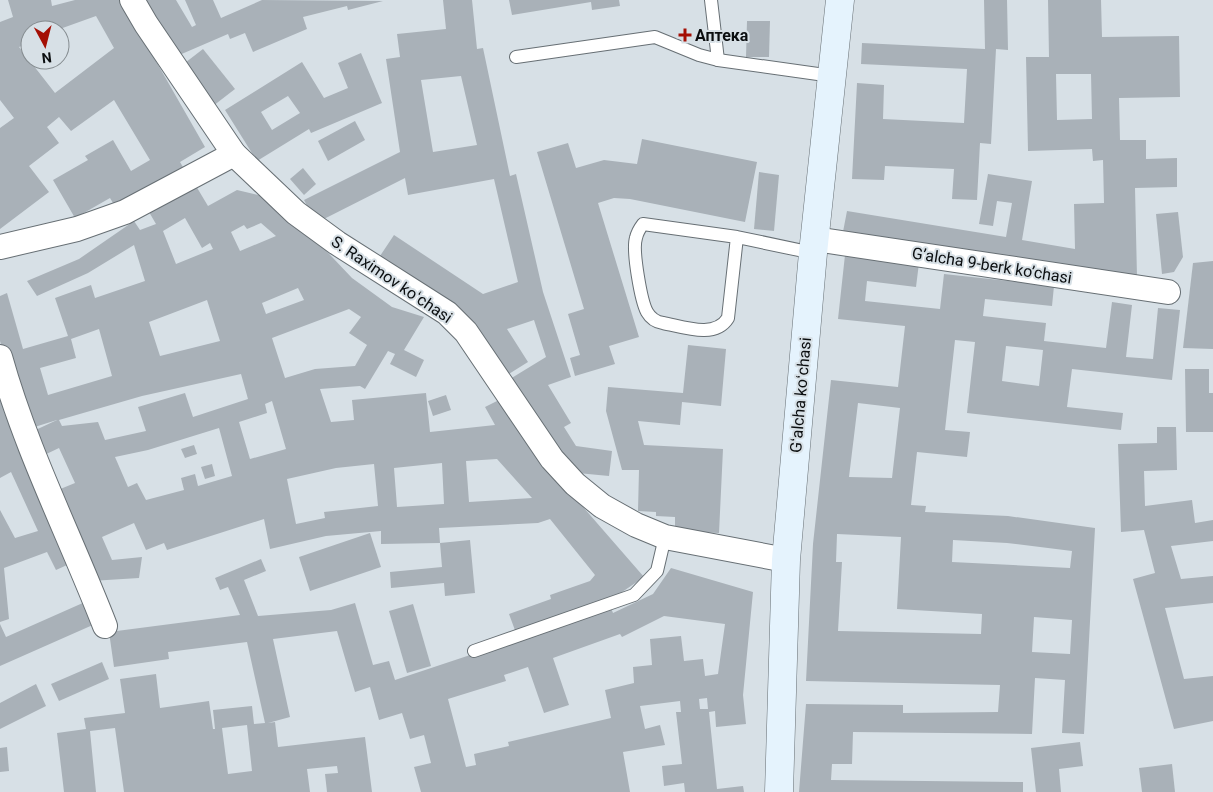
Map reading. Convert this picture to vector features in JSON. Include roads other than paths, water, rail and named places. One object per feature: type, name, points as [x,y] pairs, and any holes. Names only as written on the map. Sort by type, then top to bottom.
[{"type":"street","name":"S. Raximov koʻchasi","points":[[132,0],[146,24],[234,154],[296,213],[337,243],[447,313],[466,332],[552,460],[575,484],[602,506],[636,525],[665,537],[786,560]]},
{"type":"street","name":"Gʻalcha koʻchasi","points":[[779,792],[786,560],[814,246],[840,0]]},
{"type":"street","points":[[0,248],[77,229],[125,212],[234,154]]},
{"type":"street","name":"Gʼalcha 9-berk koʼchasi","points":[[814,246],[1168,292]]},
{"type":"street","points":[[0,357],[27,439],[81,564],[105,626]]},
{"type":"lane","points":[[711,0],[718,60]]},
{"type":"lane","points":[[516,57],[655,37],[699,55],[718,60],[832,76]]},
{"type":"lane","points":[[737,237],[728,318],[724,326],[713,331],[663,323],[656,321],[648,314],[644,304],[635,248],[635,239],[643,224],[814,246]]},
{"type":"lane","points":[[474,651],[634,595],[657,570],[665,537]]},
{"type":"place","name":"Аптека","points":[[685,35]]}]
